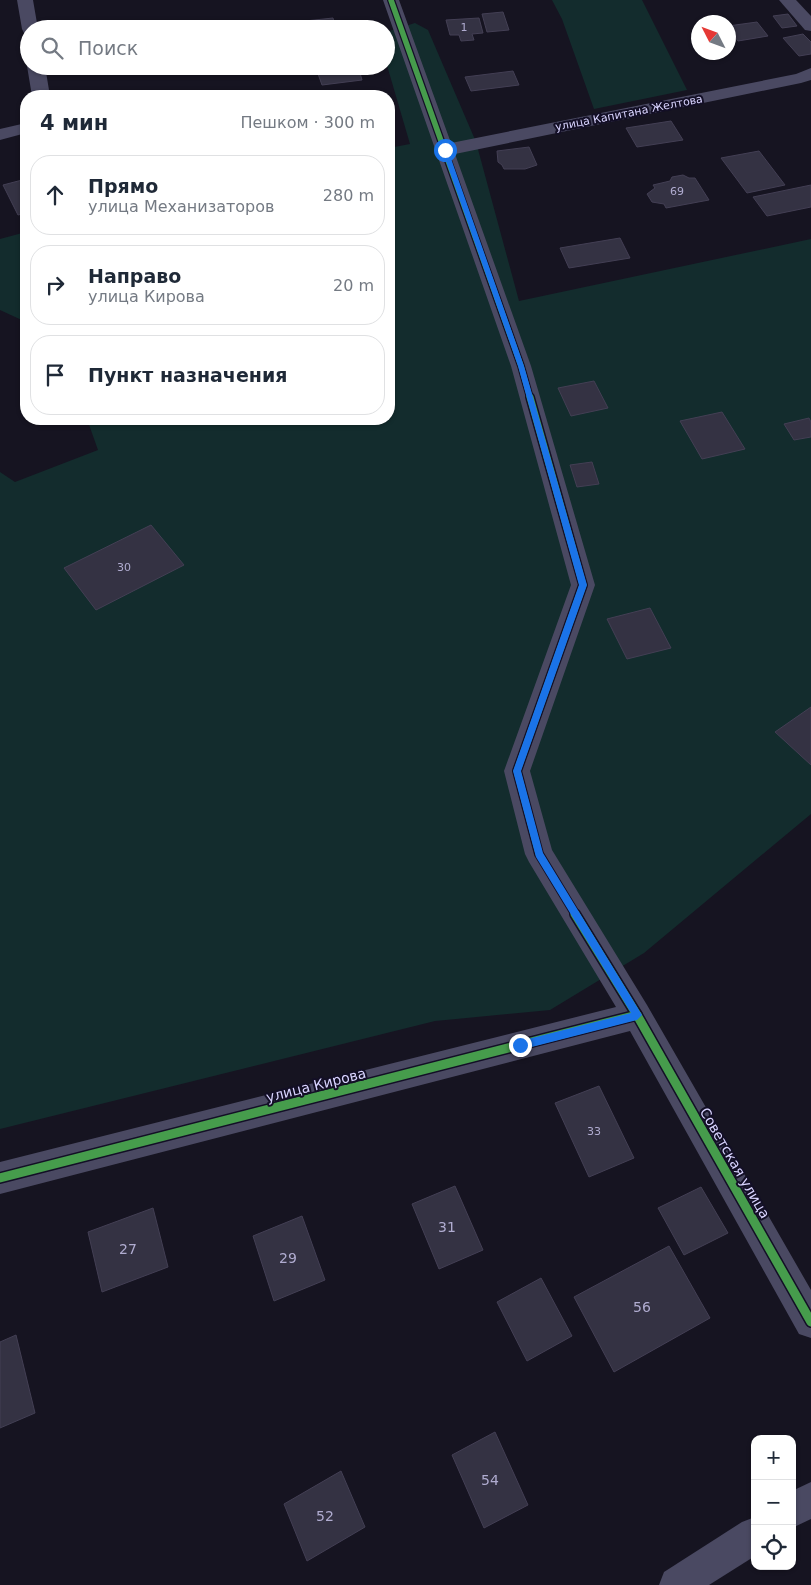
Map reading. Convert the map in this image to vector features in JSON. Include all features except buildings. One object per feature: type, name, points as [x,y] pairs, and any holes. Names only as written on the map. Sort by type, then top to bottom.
[{"type":"street","points":[[25,0],[28,20]]},
{"type":"street","name":"Советская улица","points":[[391,0],[521,366],[583,585],[517,771],[539,854],[637,1015],[811,1322]]},
{"type":"street","points":[[787,0],[811,26]]},
{"type":"street","name":"улица Капитана Желтова","points":[[445,150],[801,78],[811,73]]},
{"type":"street","points":[[38,75],[40,90]]},
{"type":"street","points":[[0,135],[20,130]]},
{"type":"street","name":"улица Кирова","points":[[0,1178],[637,1015]]},
{"type":"street","points":[[796,1508],[811,1499]]},
{"type":"street","points":[[677,1585],[751,1538]]},
{"type":"green space","points":[[552,0],[642,0],[687,90],[594,109],[562,19]]},
{"type":"green space","points":[[415,23],[428,30],[476,142],[519,301],[811,239],[811,814],[644,953],[550,1010],[435,1021],[0,1129],[0,472],[15,482],[98,450],[89,425],[395,425],[395,147],[410,144],[390,75],[395,75],[395,29]]},
{"type":"green space","points":[[20,234],[20,319],[0,310],[0,239]]},
{"type":"cycle path","points":[[391,0],[521,366],[583,585],[517,771],[539,854],[637,1015],[811,1322]]},
{"type":"cycle path","points":[[0,1178],[637,1015]]},
{"type":"route","points":[[445,150],[521,366],[583,585],[517,771],[539,854],[637,1015],[520,1045]]}]
